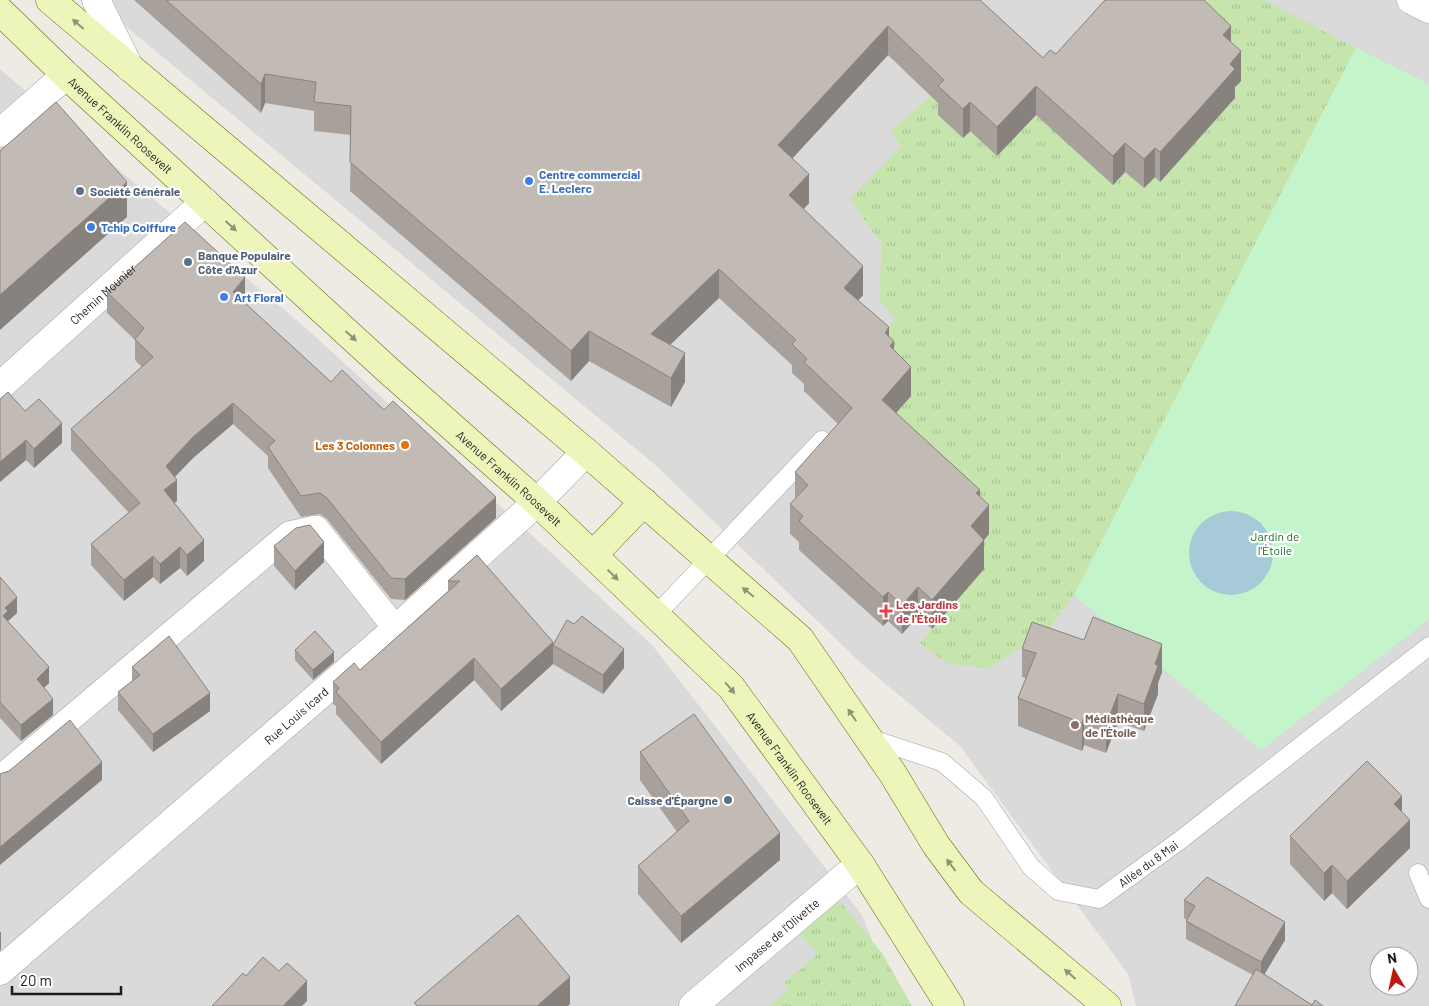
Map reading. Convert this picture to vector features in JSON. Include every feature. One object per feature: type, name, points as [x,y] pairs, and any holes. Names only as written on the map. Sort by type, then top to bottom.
[{"type":"main road","points":[[50,0],[586,452],[760,602],[800,639],[893,774],[936,845],[971,892],[1108,1006]]},
{"type":"main road","name":"Avenue Franklin Roosevelt","points":[[0,11],[66,75],[537,502],[731,687],[860,864],[950,1006]]},
{"type":"main road","points":[[593,555],[644,502]]},
{"type":"street","points":[[96,0],[129,67]]},
{"type":"street","points":[[1411,0],[1429,9]]},
{"type":"street","points":[[0,133],[66,75]]},
{"type":"street","name":"Chemin Mounier","points":[[0,386],[205,202]]},
{"type":"street","name":"Rue Louis Icard","points":[[0,971],[396,629],[537,502],[586,452]]},
{"type":"street","points":[[0,778],[289,534],[316,528],[396,629]]},
{"type":"street","name":"Impasse de l'Olivette","points":[[693,1006],[860,864]]},
{"type":"lane","points":[[655,616],[822,440]]},
{"type":"lane","name":"Allée du 8 Mai","points":[[868,738],[942,762],[984,798],[1031,867],[1058,890],[1099,899],[1179,841],[1429,646]]},
{"type":"lane","points":[[1418,873],[1429,898]]},
{"type":"shaded area","points":[[94,0],[1429,0],[1429,1006],[1136,1006],[1128,974],[960,746],[863,665],[653,463]]},
{"type":"shaded area","points":[[0,69],[308,330],[652,645],[862,915],[898,1006],[0,1006]]},
{"type":"green space","points":[[1174,0],[1264,0],[1356,48],[1074,595],[1046,632],[989,668],[948,664],[920,643],[943,616],[938,610],[893,439],[871,343],[896,319],[879,299],[882,245],[850,199],[901,146],[891,131],[931,96],[945,109],[963,138],[970,131],[997,156],[1049,101],[1144,188],[1155,177],[1160,181],[1235,98]]},
{"type":"green space","name":"Jardin de l'Étoile","points":[[1356,48],[1429,84],[1429,619],[1261,750],[1074,595]]},
{"type":"green space","points":[[841,903],[882,953],[912,1006],[769,1006],[789,989],[784,983],[818,954],[797,931],[822,910]]},
{"type":"water","points":[[1231,511],[1247,514],[1261,523],[1270,537],[1273,553],[1270,569],[1261,583],[1247,592],[1231,595],[1215,592],[1201,583],[1192,569],[1189,553],[1192,537],[1201,523],[1215,514]]},
{"type":"building","points":[[166,0],[980,0],[1043,58],[1050,50],[1056,54],[1105,0],[1204,0],[1231,26],[1223,35],[1241,51],[1230,64],[1235,69],[1194,115],[1160,152],[1155,148],[1144,159],[1125,143],[1113,156],[1036,86],[997,127],[970,102],[963,109],[938,86],[944,80],[888,26],[778,145],[809,174],[789,195],[863,266],[844,288],[889,327],[885,333],[894,341],[890,346],[911,367],[882,400],[980,490],[976,493],[989,505],[971,526],[984,540],[932,600],[918,587],[902,605],[888,592],[883,597],[799,521],[803,516],[790,504],[808,485],[795,472],[852,408],[804,362],[807,359],[792,344],[796,340],[719,269],[651,334],[685,353],[671,378],[589,331],[571,351],[350,162],[351,106],[314,102],[316,82],[265,74],[261,84]]},
{"type":"building","points":[[56,102],[127,182],[0,295],[0,151]]},
{"type":"building","points":[[185,222],[245,277],[233,292],[331,382],[342,370],[384,410],[393,401],[496,497],[405,579],[391,578],[327,498],[320,493],[301,496],[268,447],[275,441],[233,403],[193,437],[166,466],[177,480],[164,490],[204,540],[187,555],[180,547],[160,564],[153,556],[124,580],[91,544],[140,503],[71,429],[153,357],[135,339],[144,328],[107,292]]},
{"type":"building","points":[[8,392],[25,411],[39,399],[62,423],[34,449],[26,440],[0,462],[0,399]]},
{"type":"building","points":[[310,525],[324,542],[295,571],[274,546],[296,528]]},
{"type":"building","points":[[477,555],[553,642],[501,689],[474,658],[381,742],[336,692],[339,688],[333,682],[354,663],[360,670],[460,581],[448,581]]},
{"type":"building","points":[[0,577],[17,597],[5,608],[8,611],[3,616],[49,667],[37,679],[53,699],[21,725],[0,702]]},
{"type":"building","points":[[582,616],[624,649],[603,675],[553,645],[567,620],[574,624]]},
{"type":"building","points":[[1093,617],[1162,644],[1155,664],[1158,666],[1144,704],[1118,694],[1106,725],[1084,717],[1082,723],[1018,698],[1036,653],[1022,649],[1032,622],[1084,640]]},
{"type":"building","points":[[315,631],[334,652],[313,670],[295,650]]},
{"type":"building","points":[[169,636],[210,693],[153,734],[118,692],[140,675],[132,667]]},
{"type":"building","points":[[694,714],[780,833],[681,916],[638,866],[689,821],[640,752]]},
{"type":"building","points":[[70,720],[102,762],[0,847],[0,774],[9,771]]},
{"type":"building","points":[[1367,761],[1402,796],[1394,804],[1410,820],[1347,881],[1332,865],[1324,873],[1290,836]]},
{"type":"building","points":[[1207,877],[1285,922],[1261,962],[1186,921],[1195,906],[1184,900]]},
{"type":"building","points":[[518,915],[570,977],[537,1006],[417,1006],[414,1003]]},
{"type":"building","points":[[263,957],[279,971],[287,963],[307,981],[283,1006],[212,1006],[243,973],[246,976]]},
{"type":"building","points":[[1256,969],[1312,1005],[1315,1000],[1323,1006],[1235,1006]]},
{"type":"place","name":"Centre commercial E. Leclerc","points":[[529,181]]},
{"type":"place","name":"Société Générale","points":[[80,191]]},
{"type":"place","name":"Tchip Coiffure","points":[[91,227]]},
{"type":"place","name":"Banque Populaire Côte d'Azur","points":[[188,262]]},
{"type":"place","name":"Art Floral","points":[[224,297]]},
{"type":"place","name":"Les 3 Colonnes","points":[[405,445]]},
{"type":"place","name":"Les Jardins de l'Étoile","points":[[886,611]]},
{"type":"place","name":"Médiathèque de l'Étoile","points":[[1075,725]]},
{"type":"place","name":"Caisse d'Épargne","points":[[728,800]]}]
